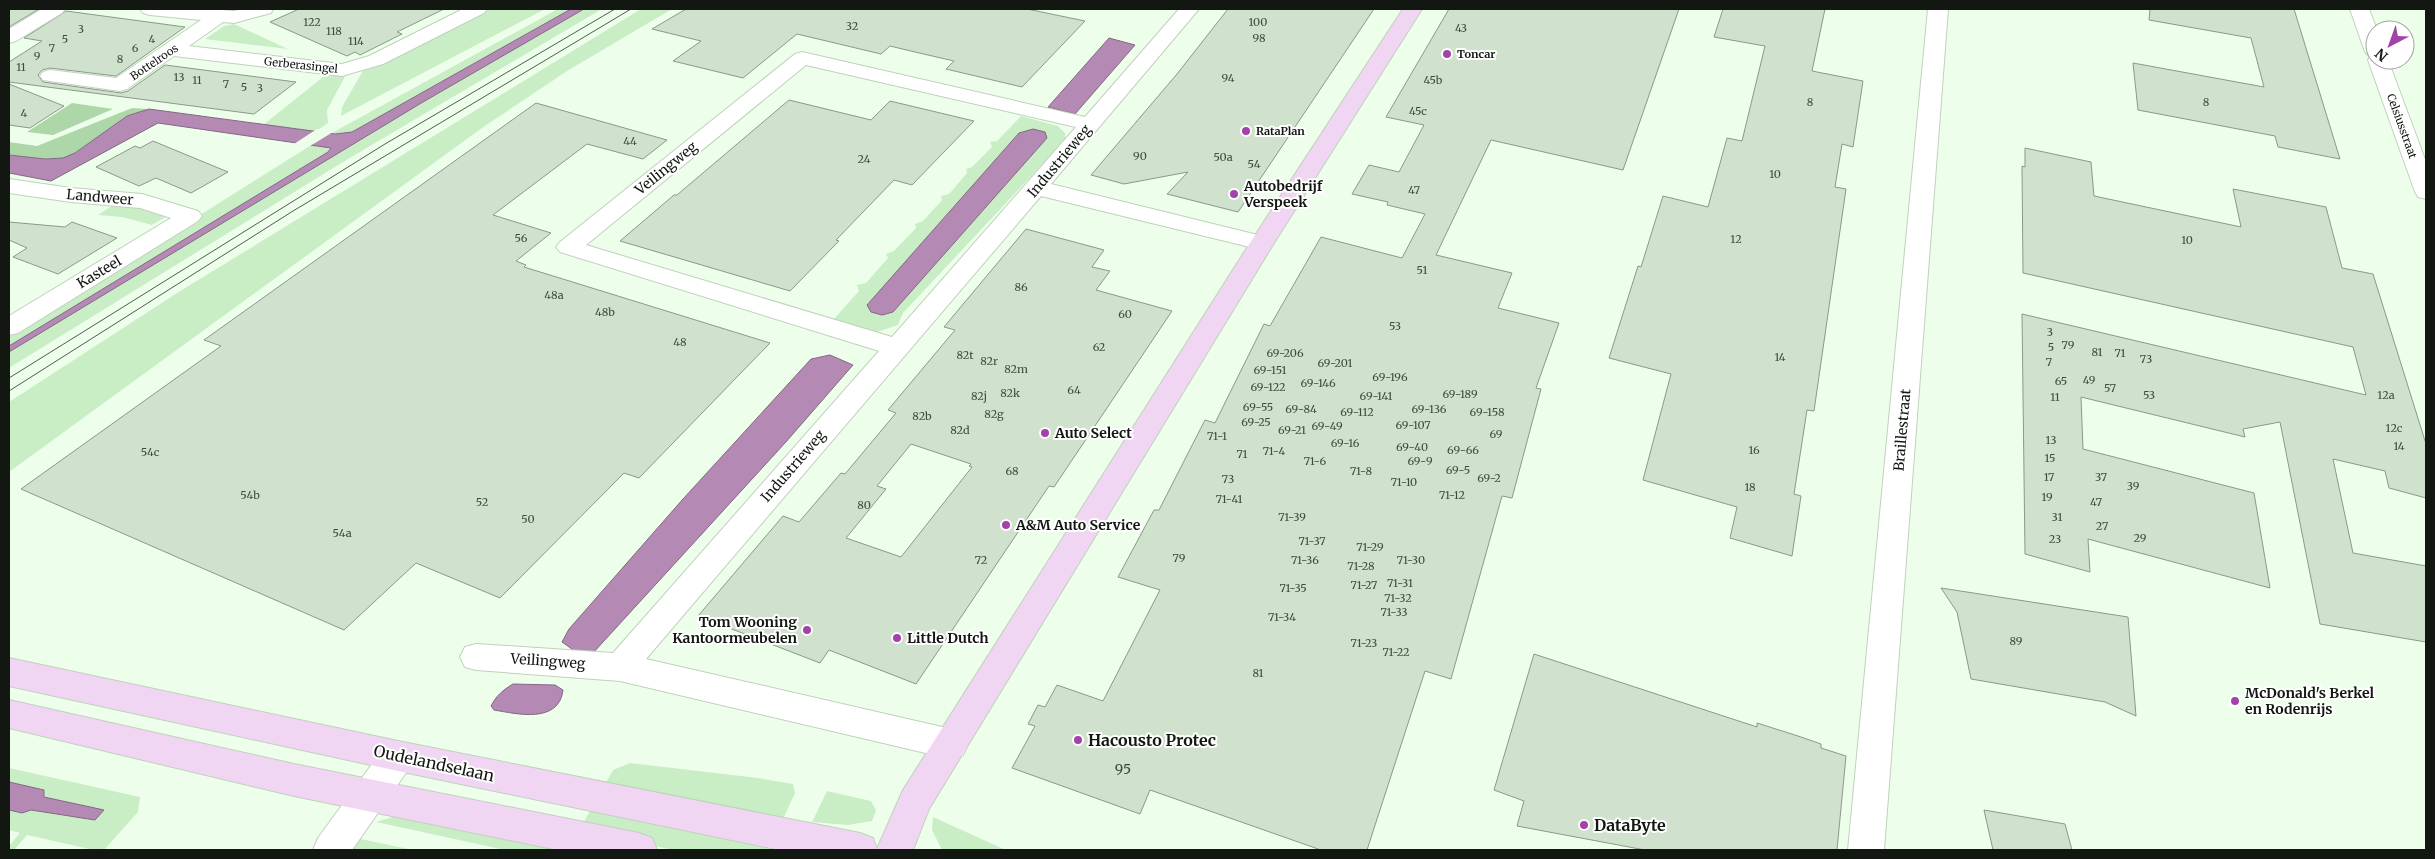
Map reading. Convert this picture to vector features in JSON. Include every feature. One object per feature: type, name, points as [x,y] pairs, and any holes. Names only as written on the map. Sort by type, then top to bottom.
[{"type":"street","points":[[9,37],[55,9]]},
{"type":"street","points":[[150,9],[234,17],[264,9]]},
{"type":"street","name":"Gerberasingel","points":[[173,50],[342,70],[376,60],[477,9]]},
{"type":"street","name":"Industrieweg","points":[[620,667],[896,346],[1038,188],[1089,124],[1189,9]]},
{"type":"street","points":[[895,850],[916,801],[951,744],[1262,243],[1412,9]]},
{"type":"street","name":"Braillestraat","points":[[1866,850],[1938,9]]},
{"type":"street","points":[[2359,9],[2365,25]]},
{"type":"street","name":"Bottelroos","points":[[50,76],[120,85],[220,16]]},
{"type":"street","name":"Veilingweg","points":[[896,346],[568,247],[802,58],[1089,124]]},
{"type":"street","name":"Celsiusstraat","points":[[2382,70],[2426,192]]},
{"type":"street","name":"Landweer","points":[[9,186],[70,195],[142,201],[190,216]]},
{"type":"street","points":[[1038,188],[1262,243]]},
{"type":"street","name":"Kasteel","points":[[9,327],[190,216]]},
{"type":"street","name":"Veilingweg","points":[[476,657],[620,667]]},
{"type":"street","points":[[620,667],[951,744]]},
{"type":"street","name":"Oudelandselaan","points":[[9,672],[398,756],[860,850]]},
{"type":"street","points":[[9,714],[294,780],[639,850]]},
{"type":"street","points":[[331,850],[398,756]]},
{"type":"green space","points":[[485,9],[545,9],[341,116],[342,107],[364,69]]},
{"type":"green space","points":[[558,9],[571,9],[352,132],[330,134]]},
{"type":"green space","points":[[584,9],[602,9],[343,162],[9,368],[9,352],[423,102]]},
{"type":"green space","points":[[641,9],[672,9],[567,71],[482,128],[9,472],[9,402],[177,293]]},
{"type":"green space","points":[[234,24],[288,49],[205,39],[224,26]]},
{"type":"green space","points":[[347,73],[327,110],[328,123],[315,132],[263,125],[323,77]]},
{"type":"green space","points":[[72,103],[113,109],[53,135],[27,132]]},
{"type":"green space","points":[[132,108],[149,109],[127,116],[75,153],[63,158],[45,159],[9,155],[9,142],[37,146]]},
{"type":"green space","points":[[1021,116],[1058,126],[1065,133],[1065,140],[903,313],[898,325],[877,332],[833,320],[859,291],[857,285],[866,283],[888,258],[886,254],[894,251],[916,228],[915,224],[923,221],[942,200],[941,196],[949,194],[967,173],[966,169],[972,167],[992,147],[990,142],[997,141]]},
{"type":"green space","points":[[313,144],[330,147],[331,150],[9,346],[9,335]]},
{"type":"green space","points":[[113,205],[134,207],[167,216],[152,225],[122,217],[98,215]]},
{"type":"green space","points":[[630,763],[793,784],[795,793],[783,819],[601,791],[613,770]]},
{"type":"green space","points":[[9,768],[140,797],[138,812],[104,850],[94,850],[27,835],[14,850],[9,850],[9,846],[20,833],[9,830],[9,810],[22,813],[31,810],[104,810],[43,797],[44,790],[9,782]]},
{"type":"green space","points":[[827,791],[871,801],[876,810],[872,821],[848,825],[812,822]]},
{"type":"green space","points":[[592,807],[771,842],[767,850],[674,850],[579,831]]},
{"type":"green space","points":[[396,816],[552,843],[548,850],[505,850],[376,822]]},
{"type":"green space","points":[[933,817],[1006,850],[942,850],[932,830]]},
{"type":"green space","points":[[356,838],[413,850],[347,850]]},
{"type":"shaded area","points":[[571,9],[584,9],[423,102],[9,352],[9,346],[328,152],[331,148],[158,123],[51,181],[9,173],[9,155],[45,159],[63,158],[75,153],[127,116],[149,109],[335,134],[352,132]]},
{"type":"shaded area","points":[[1109,38],[1135,45],[1075,114],[1048,107]]},
{"type":"shaded area","points":[[1033,129],[1045,132],[1047,138],[893,312],[882,315],[871,312],[867,305],[1019,133]]},
{"type":"shaded area","points":[[830,355],[853,365],[785,443],[593,653],[579,654],[562,642],[569,629],[683,499],[811,359]]},
{"type":"shaded area","points":[[513,684],[555,685],[563,690],[560,701],[554,708],[545,712],[525,714],[494,710],[491,706],[495,699]]},
{"type":"shaded area","points":[[9,782],[44,790],[44,797],[104,810],[95,820],[31,810],[22,813],[9,810]]},
{"type":"pier","points":[[317,129],[333,132],[310,146],[294,144]]},
{"type":"building","points":[[9,9],[39,9],[9,27]]},
{"type":"building","points":[[299,9],[444,9],[397,32],[402,34],[360,55],[355,52],[347,56],[270,22]]},
{"type":"building","points":[[686,9],[1027,9],[1085,21],[1022,87],[946,69],[954,61],[890,46],[881,54],[797,34],[743,78],[673,61],[701,41],[652,29]]},
{"type":"building","points":[[1228,9],[1374,9],[1238,212],[1167,194],[1188,172],[1124,184],[1091,175],[1177,74]]},
{"type":"building","points":[[1449,9],[1679,9],[1623,170],[1491,140],[1436,255],[1512,273],[1498,308],[1559,323],[1536,388],[1541,389],[1512,498],[1502,496],[1451,679],[1425,671],[1367,850],[1321,850],[1150,790],[1140,814],[1012,768],[1035,726],[1028,724],[1038,705],[1045,707],[1057,685],[1103,701],[1160,590],[1118,577],[1154,510],[1159,510],[1205,420],[1215,423],[1264,324],[1270,326],[1321,237],[1402,258],[1425,214],[1387,205],[1388,202],[1352,194],[1369,165],[1399,172],[1424,125],[1386,117]]},
{"type":"building","points":[[1723,9],[1825,9],[1812,71],[1863,81],[1853,147],[1842,144],[1835,187],[1846,189],[1814,411],[1807,410],[1794,494],[1801,496],[1792,556],[1730,538],[1737,507],[1643,480],[1671,374],[1609,358],[1638,266],[1641,267],[1663,196],[1708,207],[1727,138],[1742,141],[1765,46],[1714,37]]},
{"type":"building","points":[[2150,9],[2294,9],[2340,159],[2278,147],[2275,136],[2138,110],[2133,63],[2264,87],[2251,38],[2149,20]]},
{"type":"building","points":[[66,11],[185,27],[116,76],[50,68],[42,70],[38,75],[43,82],[121,93],[128,91],[165,65],[296,82],[254,114],[9,82],[9,62],[42,41],[24,38]]},
{"type":"building","points":[[9,84],[64,106],[30,128],[9,125]]},
{"type":"building","points":[[789,100],[871,120],[890,101],[974,121],[912,185],[894,180],[836,240],[839,241],[790,291],[620,241],[674,195],[677,195]]},
{"type":"building","points":[[536,103],[667,140],[643,159],[587,144],[493,215],[551,233],[516,261],[526,265],[524,267],[770,343],[639,478],[624,473],[500,598],[416,563],[344,630],[21,489],[221,346],[204,340]]},
{"type":"building","points":[[153,141],[228,172],[191,193],[156,178],[139,186],[96,167],[135,146],[140,148]]},
{"type":"building","points":[[2025,148],[2091,162],[2094,196],[2241,227],[2233,189],[2326,207],[2342,268],[2373,274],[2426,444],[2426,498],[2389,488],[2385,471],[2333,459],[2353,553],[2426,566],[2426,642],[2320,624],[2280,422],[2243,429],[2245,437],[2081,397],[2083,449],[2254,493],[2270,588],[2088,539],[2090,572],[2025,554],[2022,314],[2366,395],[2353,347],[2023,273],[2022,166],[2025,167]]},
{"type":"building","points":[[9,222],[65,227],[72,222],[117,238],[58,274],[13,257],[27,248],[9,240]]},
{"type":"building","points":[[1026,229],[1104,250],[1092,267],[1110,271],[1096,290],[1172,311],[1054,487],[1049,486],[916,684],[829,650],[820,663],[698,616],[783,516],[799,522],[841,473],[845,474],[896,413],[888,410],[955,330],[944,327]],"holes":[[[911,444],[971,464],[969,466],[972,467],[901,557],[846,538],[886,489],[877,486]]]},
{"type":"building","points":[[1941,588],[2128,617],[2136,716],[2105,702],[1971,679],[1957,612]]},
{"type":"building","points":[[1534,654],[1757,727],[1757,723],[1798,736],[1821,744],[1821,748],[1846,756],[1837,850],[1645,850],[1517,826],[1524,801],[1494,790]]},
{"type":"building","points":[[1984,810],[2065,824],[2072,850],[1993,850]]},
{"type":"tram line","points":[[9,378],[385,144],[615,9]]},
{"type":"tram line","points":[[9,391],[293,211],[631,9]]},
{"type":"place","name":"Toncar","points":[[1447,54]]},
{"type":"place","name":"RataPlan","points":[[1246,131]]},
{"type":"place","name":"Autobedrijf Verspeek","points":[[1234,194]]},
{"type":"place","name":"Auto Select","points":[[1045,433]]},
{"type":"place","name":"A&M Auto Service","points":[[1006,525]]},
{"type":"place","name":"Tom Wooning Kantoormeubelen","points":[[807,630]]},
{"type":"place","name":"Little Dutch","points":[[897,638]]},
{"type":"place","name":"McDonald's Berkel en Rodenrijs","points":[[2235,701]]},
{"type":"place","name":"Hacousto Protec","points":[[1078,740]]},
{"type":"place","name":"DataByte","points":[[1584,825]]}]
